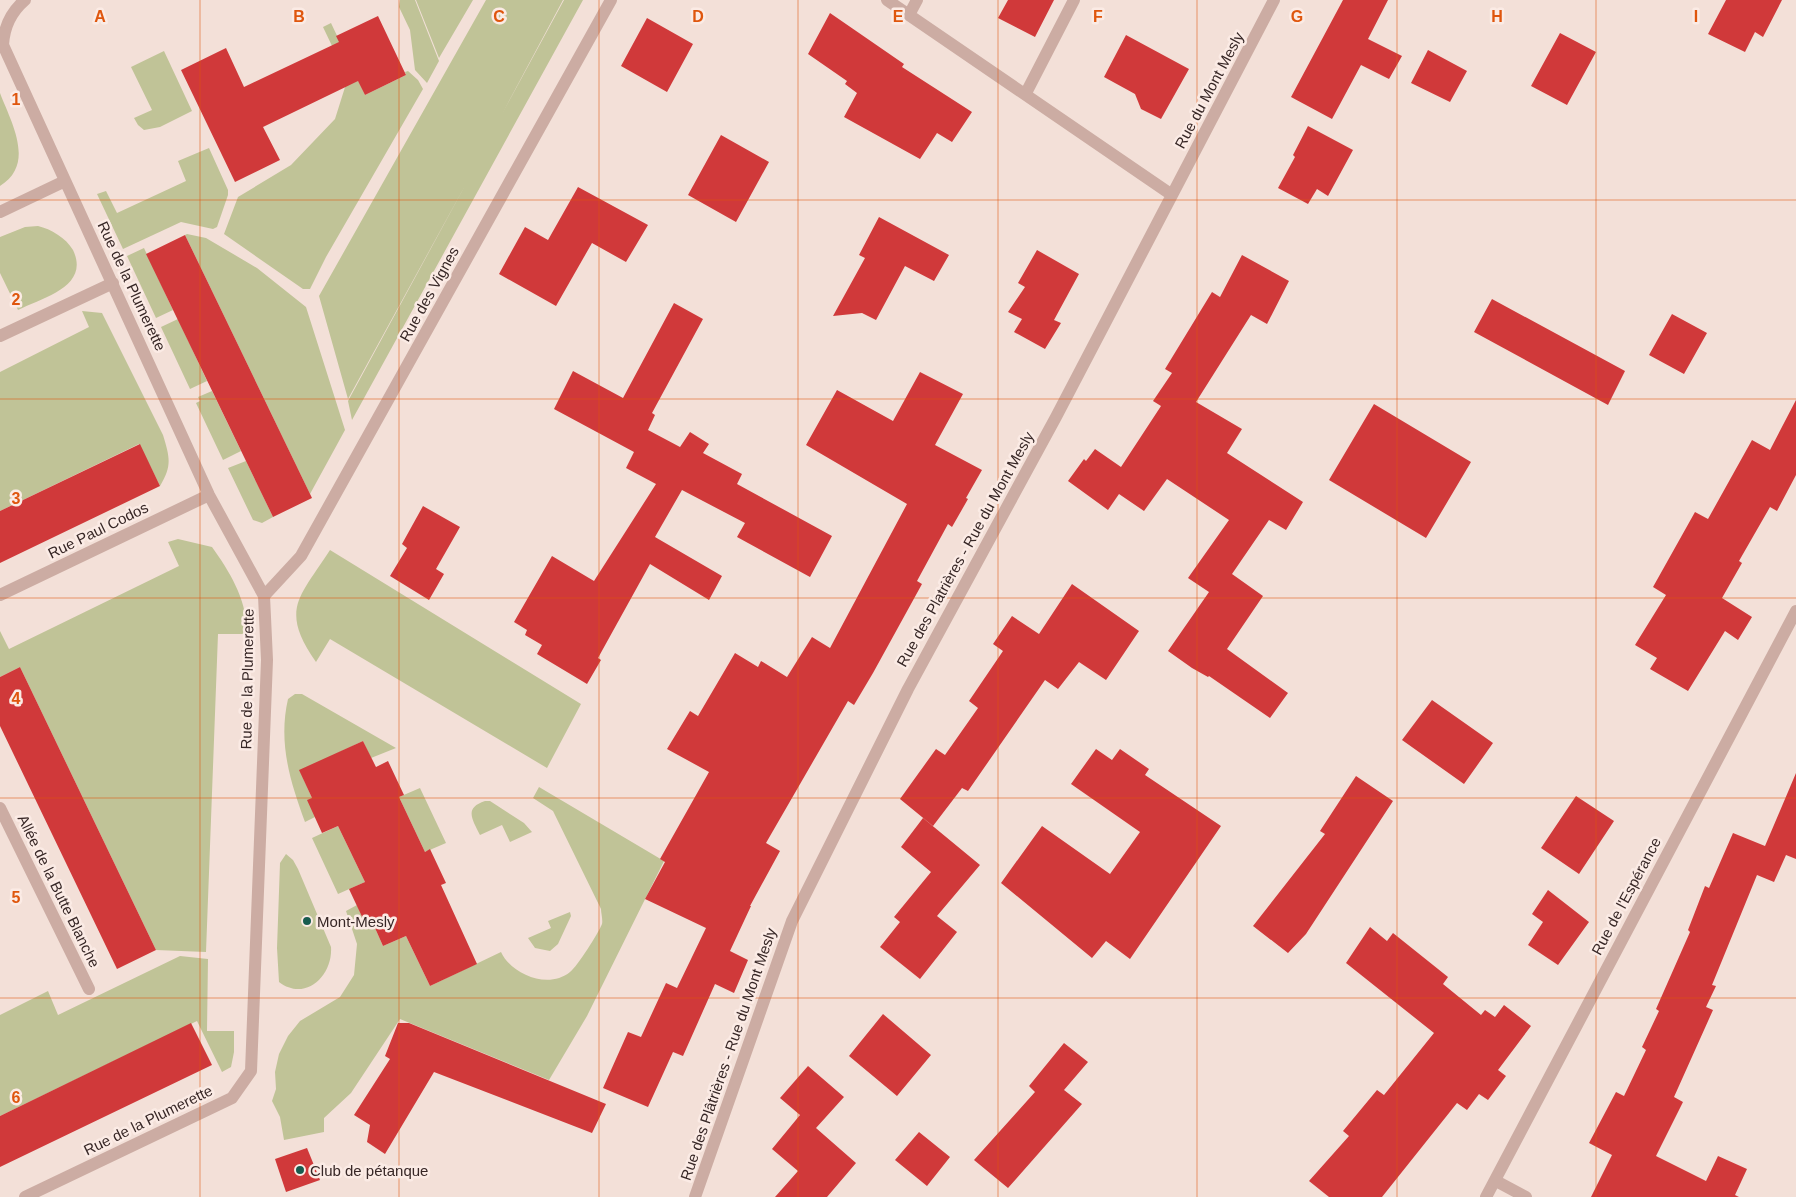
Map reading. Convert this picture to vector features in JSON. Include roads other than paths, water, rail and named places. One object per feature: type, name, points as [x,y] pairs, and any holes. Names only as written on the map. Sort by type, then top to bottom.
[{"type":"street","name":"Rue de la Plumerette","points":[[25,0],[16,9],[4,31],[3,45],[209,495],[264,596],[267,660],[252,1071],[232,1098],[29,1196]]},
{"type":"street","name":"Rue des Vignes","points":[[264,596],[301,556],[611,0]]},
{"type":"street","points":[[887,0],[1026,93],[1172,195]]},
{"type":"street","points":[[909,15],[917,0]]},
{"type":"street","points":[[1026,93],[1074,0]]},
{"type":"street","name":"Rue du Mont Mesly","points":[[1172,195],[1274,0]]},
{"type":"street","points":[[0,212],[65,180]]},
{"type":"street","name":"Rue des Platrières - Rue du Mont Mesly","points":[[792,921],[908,689],[1056,417],[1172,195]]},
{"type":"street","points":[[0,336],[113,283]]},
{"type":"street","name":"Rue Paul Codos","points":[[0,595],[209,495]]},
{"type":"street","name":"Rue de l'Espérance","points":[[1486,1197],[1796,611]]},
{"type":"street","name":"Allée de la Butte Blanche","points":[[0,808],[4,826],[90,989]]},
{"type":"street","name":"Rue des Plâtrières - Rue du Mont Mesly","points":[[695,1197],[792,921]]},
{"type":"street","points":[[1496,1181],[1526,1197]]},
{"type":"place","name":"Mont-Mesly","points":[[307,921]]},
{"type":"place","name":"Club de pétanque","points":[[300,1170]]}]
